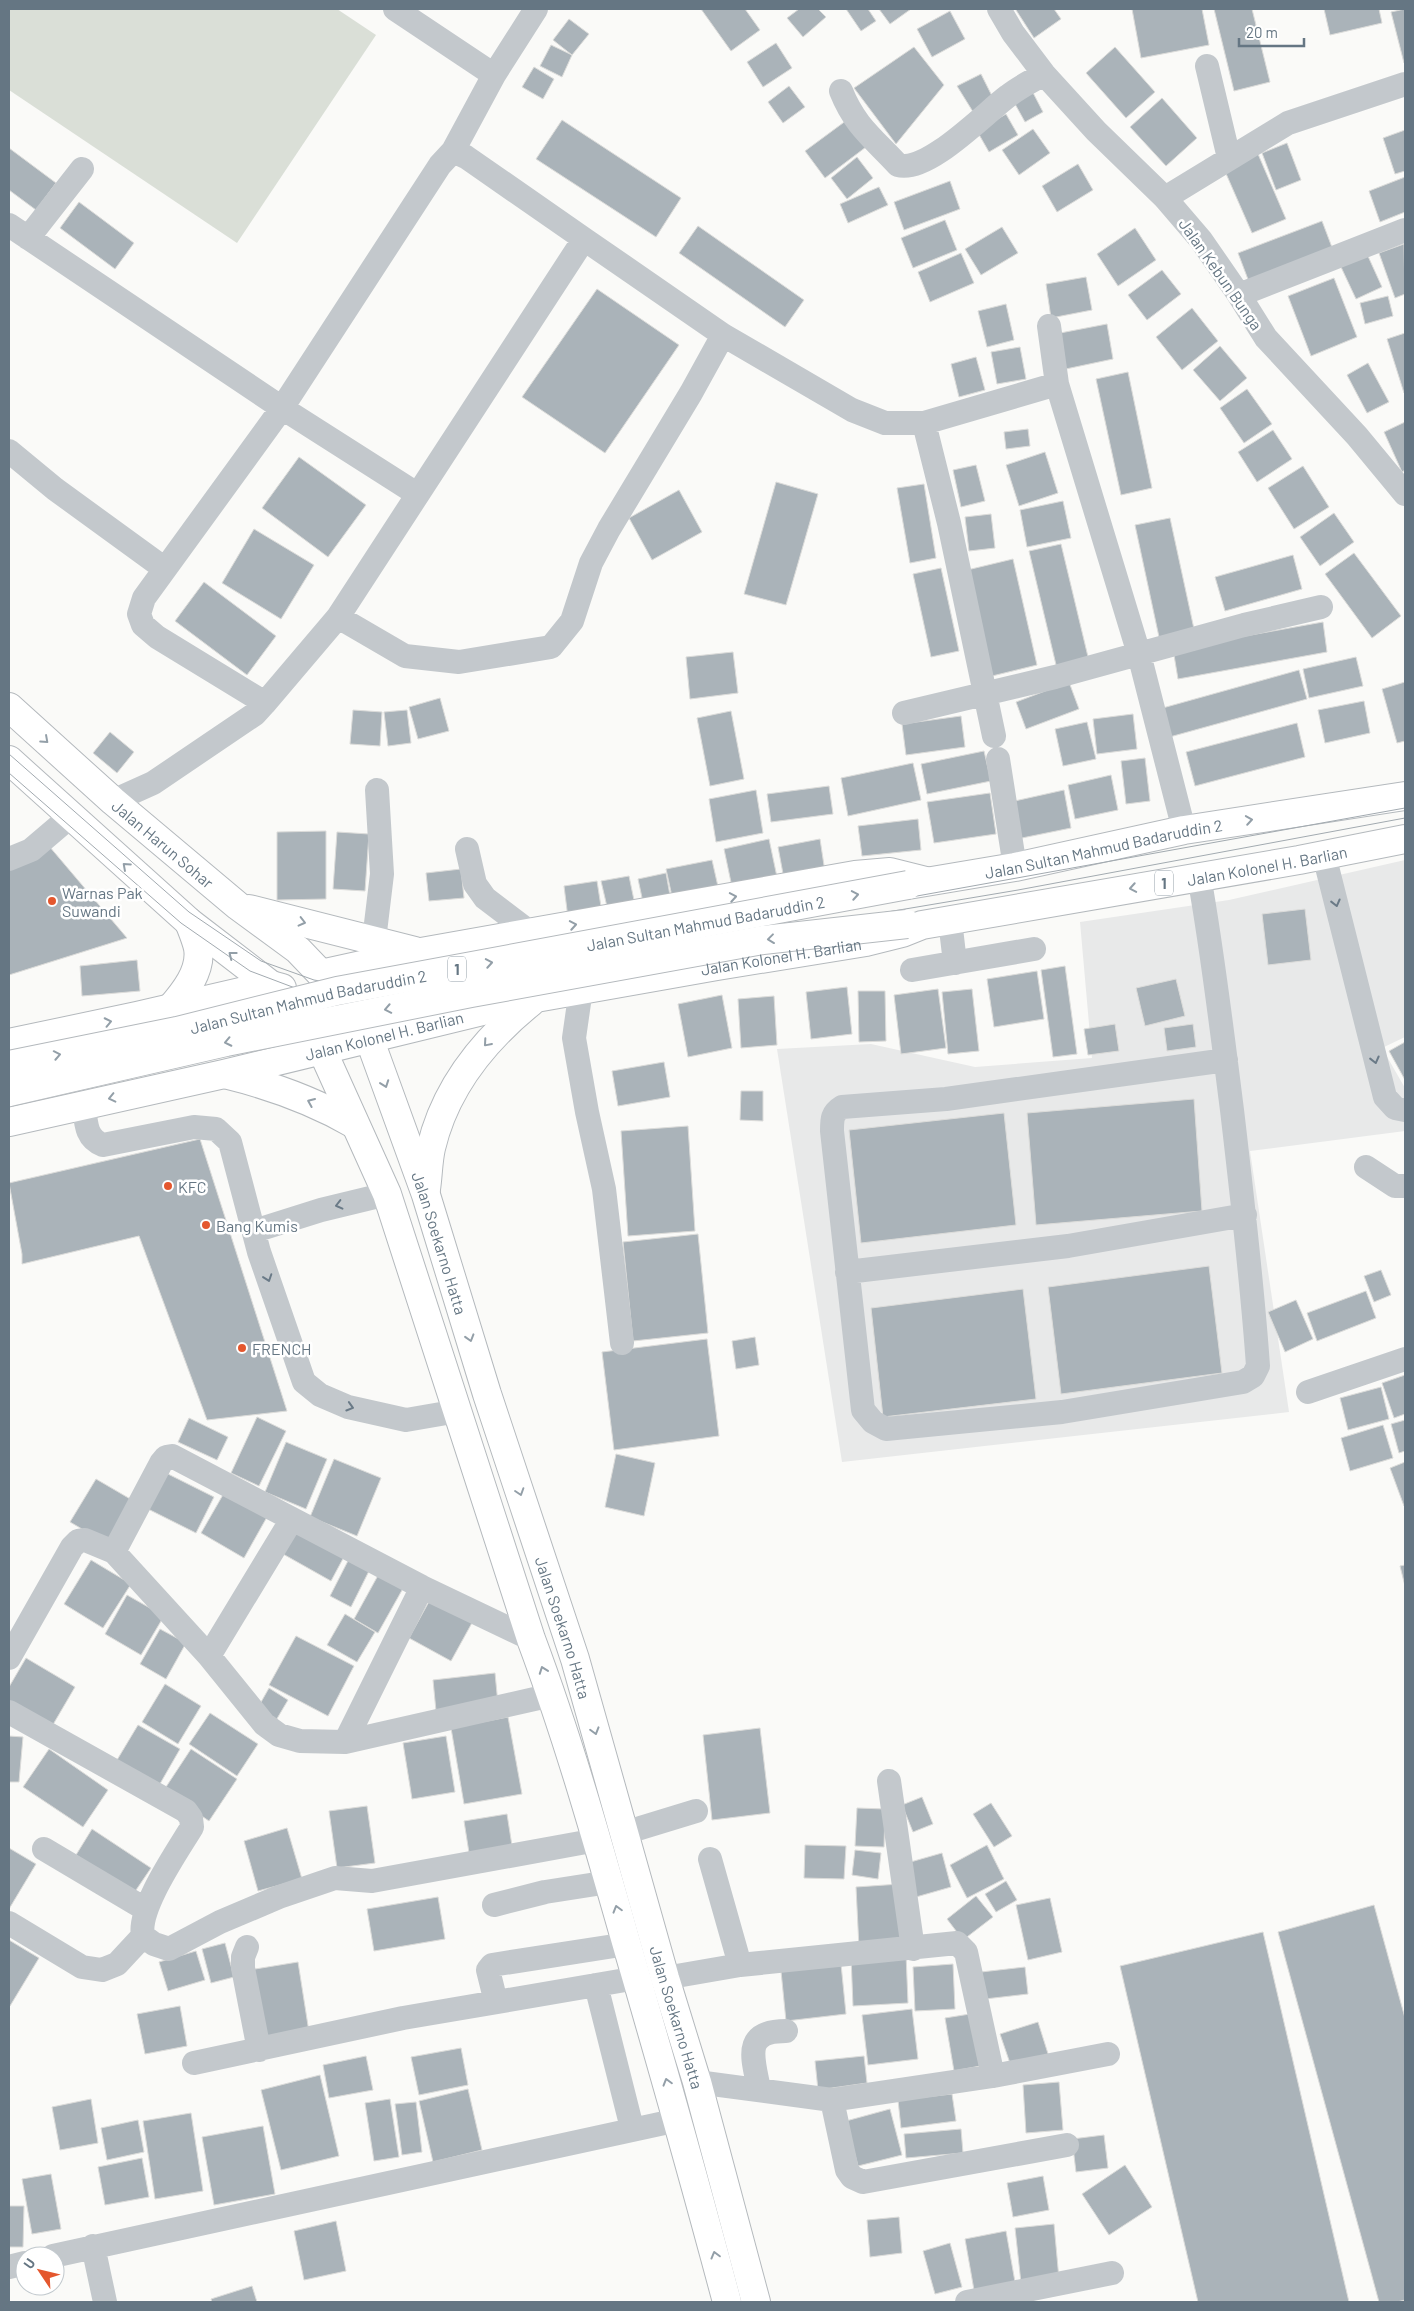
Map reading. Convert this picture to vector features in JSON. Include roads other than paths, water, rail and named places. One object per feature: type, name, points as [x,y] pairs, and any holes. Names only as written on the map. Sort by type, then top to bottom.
[{"type":"highway","name":"Jalan Harun Sohar","points":[[9,708],[113,801],[238,906],[298,950],[321,974]]},
{"type":"highway","points":[[9,760],[189,922],[271,985],[292,990],[314,1000],[352,1022],[369,1038]]},
{"type":"highway","name":"Jalan Sultan Mahmud Badaruddin 2","points":[[9,1065],[177,1031],[337,991],[917,883],[1015,867],[1184,830],[1405,796]]},
{"type":"highway","name":"Jalan Kolonel H. Barlian","points":[[9,1122],[224,1074],[536,998],[866,942],[902,933],[914,925],[1324,855],[1405,839]]},
{"type":"highway","name":"1","points":[[321,974],[422,952],[854,875],[890,872],[917,883]]},
{"type":"highway","points":[[238,906],[422,952]]},
{"type":"highway","points":[[170,1009],[183,994],[195,971],[198,950],[189,922]]},
{"type":"highway","name":"Jalan Sultan Mahmud Badaruddin 2","points":[[9,1092],[226,1042],[471,993],[763,940],[914,925]]},
{"type":"highway","points":[[422,952],[412,962],[408,972],[408,987],[412,999],[422,1014],[434,1023]]},
{"type":"highway","points":[[321,974],[315,988],[313,1019],[322,1050]]},
{"type":"highway","name":"Jalan Soekarno Hatta","points":[[321,974],[369,1038],[426,1195],[487,1394],[575,1659],[665,1978],[697,2082],[756,2302]]},
{"type":"highway","points":[[9,1043],[170,1009],[271,985]]},
{"type":"highway","name":"Jalan Soekarno Hatta","points":[[271,985],[322,1050],[387,1194],[531,1639],[552,1695],[597,1840],[678,2120],[727,2302]]},
{"type":"highway","points":[[426,1195],[431,1149],[437,1128],[457,1081],[493,1036],[511,1018],[536,998]]},
{"type":"highway","points":[[137,1016],[153,1032],[161,1045],[165,1060],[164,1073],[159,1087]]},
{"type":"highway","points":[[224,1074],[284,1091],[331,1111],[354,1124]]},
{"type":"street","points":[[395,9],[494,75]]},
{"type":"street","points":[[265,703],[157,636],[143,625],[139,614],[144,598],[282,408],[440,165],[453,151],[494,75],[536,9]]},
{"type":"street","name":"Jalan Kebun Bunga","points":[[999,9],[1013,33],[1044,74],[1096,131],[1165,198],[1201,240],[1277,352],[1357,436],[1405,494]]},
{"type":"street","points":[[1207,66],[1229,158]]},
{"type":"street","points":[[841,91],[850,112],[860,126],[898,165],[906,167],[919,164],[957,139],[1008,96],[1044,74]]},
{"type":"street","points":[[1165,198],[1288,123],[1405,84]]},
{"type":"street","points":[[453,151],[466,157],[723,335],[852,410],[885,423],[924,423],[1057,384]]},
{"type":"street","points":[[28,238],[82,169]]},
{"type":"street","points":[[9,225],[282,408],[418,494]]},
{"type":"street","points":[[1240,295],[1405,230]]},
{"type":"street","points":[[113,801],[152,783],[255,714],[338,617],[584,239]]},
{"type":"street","points":[[1049,326],[1057,384],[1140,654],[1184,830]]},
{"type":"street","points":[[338,617],[405,656],[459,662],[551,646],[572,621],[591,563],[723,335]]},
{"type":"street","points":[[924,423],[949,522],[985,693],[996,747],[1015,867]]},
{"type":"street","points":[[9,451],[55,489],[165,569]]},
{"type":"street","points":[[904,713],[1055,677],[1321,606]]},
{"type":"street","points":[[374,940],[382,874],[377,790]]},
{"type":"street","points":[[9,859],[31,850],[71,816]]},
{"type":"street","points":[[467,849],[475,884],[485,898],[531,933]]},
{"type":"street","points":[[1324,855],[1385,1097],[1395,1108],[1405,1110]]},
{"type":"street","points":[[1199,876],[1226,1060],[1245,1215],[1252,1278],[1258,1366],[1252,1376],[1243,1382],[1062,1412],[886,1429],[872,1422],[864,1410],[847,1272],[832,1120],[835,1112],[842,1106],[946,1099],[1226,1060]]},
{"type":"street","points":[[950,920],[955,963]]},
{"type":"street","points":[[912,970],[1034,949]]},
{"type":"street","points":[[581,990],[574,1038],[586,1112],[604,1189],[622,1344]]},
{"type":"street","points":[[84,1105],[87,1130],[94,1142],[103,1145],[194,1126],[216,1129],[230,1142],[254,1231],[304,1382],[320,1395],[348,1407],[406,1420],[458,1411]]},
{"type":"street","points":[[1366,1167],[1395,1186],[1405,1186]]},
{"type":"street","points":[[254,1231],[321,1210],[387,1194]]},
{"type":"street","points":[[847,1272],[1068,1246],[1245,1215]]},
{"type":"street","points":[[1308,1392],[1405,1359]]},
{"type":"street","points":[[114,1552],[161,1463],[166,1458],[172,1456],[422,1587],[531,1639]]},
{"type":"street","points":[[209,1656],[292,1519]]},
{"type":"street","points":[[9,1658],[72,1547],[78,1541],[85,1540],[114,1552],[209,1656],[264,1724],[280,1735],[300,1741],[345,1742],[552,1695]]},
{"type":"street","points":[[345,1742],[422,1587]]},
{"type":"street","points":[[9,1712],[186,1811],[191,1818],[192,1827],[145,1909],[141,1927],[143,1936],[154,1944],[170,1949],[220,1922],[278,1897],[335,1878],[372,1881],[597,1840]]},
{"type":"street","points":[[888,1781],[913,1948]]},
{"type":"street","points":[[624,1833],[696,1811]]},
{"type":"street","points":[[44,1849],[145,1909]]},
{"type":"street","points":[[710,1859],[740,1965]]},
{"type":"street","points":[[494,1905],[545,1892],[609,1882]]},
{"type":"street","points":[[9,1923],[82,1967],[102,1970],[117,1964],[143,1936]]},
{"type":"street","points":[[665,1978],[740,1965],[956,1943],[966,1952],[993,2076]]},
{"type":"street","points":[[493,1990],[488,1970],[492,1965],[627,1944]]},
{"type":"street","points":[[247,1947],[243,1957],[243,1968],[259,2050]]},
{"type":"street","points":[[194,2063],[402,2018],[637,1978]]},
{"type":"street","points":[[596,1985],[632,2128]]},
{"type":"street","points":[[759,2089],[753,2047],[759,2036],[772,2031],[786,2031]]},
{"type":"street","points":[[697,2082],[832,2100],[993,2076],[1108,2054]]},
{"type":"street","points":[[832,2100],[847,2170],[852,2177],[863,2182],[1067,2145]]},
{"type":"street","points":[[65,2253],[632,2128],[678,2120]]},
{"type":"street","points":[[93,2246],[106,2302]]},
{"type":"street","points":[[967,2302],[1112,2274]]},
{"type":"tram line","points":[[9,754],[189,912],[261,961],[314,980],[381,991],[418,986],[1405,808]]},
{"type":"tram line","points":[[9,773],[181,923],[250,971],[311,994],[381,1003],[421,998],[632,955],[1018,890],[1405,818]]},
{"type":"place","name":"Warnas Pak Suwandi","points":[[52,901]]},
{"type":"place","name":"KFC","points":[[168,1186]]},
{"type":"place","name":"Bang Kumis","points":[[206,1225]]},
{"type":"place","name":"FRENCH","points":[[242,1348]]}]
